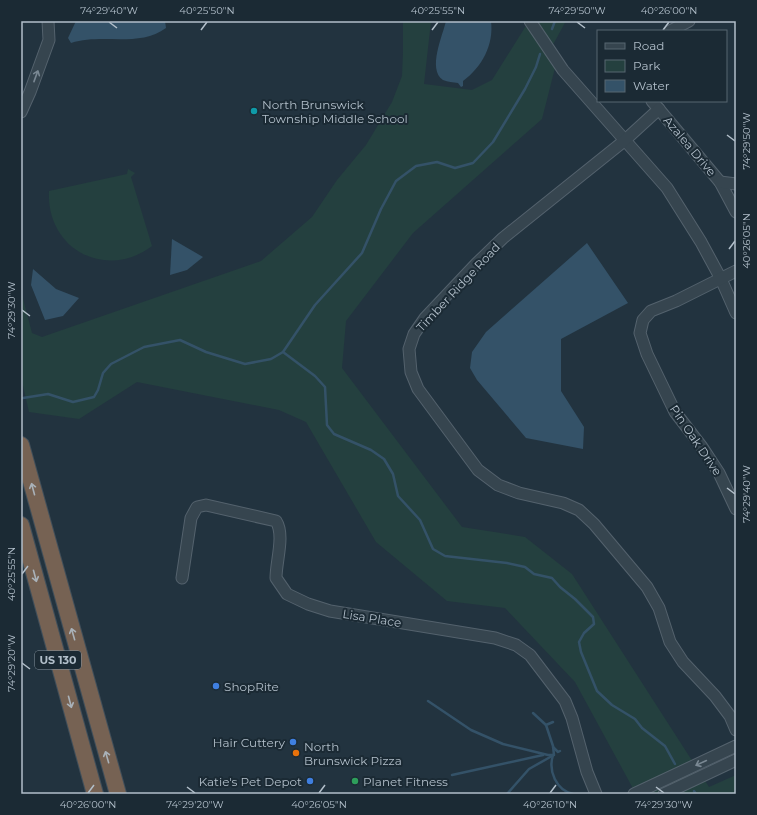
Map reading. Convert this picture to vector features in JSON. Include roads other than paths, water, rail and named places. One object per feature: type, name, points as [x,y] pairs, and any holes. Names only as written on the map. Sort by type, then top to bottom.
[{"type":"highway","name":"US 130","points":[[21,445],[23,463],[117,791]]},
{"type":"highway","name":"US 130","points":[[21,525],[95,794]]},
{"type":"street","points":[[21,112],[49,40],[48,21]]},
{"type":"street","points":[[530,21],[563,70],[667,188],[701,242],[721,279],[736,312]]},
{"type":"street","points":[[672,30],[689,21]]},
{"type":"street","name":"Azalea Drive","points":[[624,141],[656,105],[720,182],[736,212]]},
{"type":"street","name":"Timber Ridge Road","points":[[624,141],[504,238],[476,264],[425,318],[414,334],[409,349],[410,372],[418,389],[478,470],[498,485],[519,493],[564,502],[579,510],[594,524],[646,587],[659,608],[670,642],[683,662],[715,696],[730,716],[736,730]]},
{"type":"street","name":"Azalea Drive","points":[[720,182],[736,184]]},
{"type":"street","points":[[721,279],[736,271]]},
{"type":"street","name":"Pin Oak Drive","points":[[721,279],[676,301],[651,311],[643,320],[640,333],[647,354],[675,412],[702,447],[719,473],[736,509]]},
{"type":"street","name":"Lisa Place","points":[[182,578],[191,518],[197,507],[206,505],[276,521],[280,527],[280,537],[276,578],[287,594],[308,604],[330,611],[495,638],[516,645],[530,655],[565,701],[572,718],[587,772],[596,794]]},
{"type":"street","points":[[634,794],[736,746]]},
{"type":"street","points":[[664,794],[736,760]]},
{"type":"water","points":[[76,21],[165,21],[166,28],[155,34],[132,39],[95,39],[71,43],[68,38]]},
{"type":"water","points":[[446,21],[491,21],[491,39],[485,55],[476,69],[463,81],[463,86],[461,87],[458,83],[443,80],[438,75],[436,68],[437,52]]},
{"type":"water","points":[[172,239],[203,257],[187,270],[170,275]]},
{"type":"water","points":[[587,243],[628,303],[561,339],[561,391],[584,427],[583,449],[526,438],[477,380],[470,368],[472,352],[486,332]]},
{"type":"water","points":[[33,269],[56,289],[79,298],[63,316],[45,320],[31,285]]},
{"type":"waterway","points":[[552,29],[555,21]]},
{"type":"waterway","points":[[23,398],[48,394],[73,402],[94,397],[98,390],[103,373],[111,364],[144,347],[180,340],[206,352],[245,364],[271,359],[283,352],[315,305],[362,253],[381,209],[396,181],[416,166],[437,162],[455,168],[473,163],[493,142],[525,89],[536,67],[540,54]]},
{"type":"waterway","points":[[283,352],[315,376],[325,387],[327,425],[334,434],[371,450],[384,459],[393,474],[398,496],[420,520],[433,549],[445,556],[507,563],[525,567],[534,574],[552,578],[593,617],[594,624],[584,633],[579,642],[581,652],[597,691],[612,705],[635,719],[642,728],[665,746],[675,764]]},
{"type":"waterway","points":[[428,701],[471,730],[503,744],[548,755],[554,755],[553,746],[546,725],[553,722]]},
{"type":"waterway","points":[[533,713],[546,725]]},
{"type":"waterway","points":[[553,747],[558,752],[560,751]]},
{"type":"waterway","points":[[452,775],[543,755]]},
{"type":"waterway","points":[[553,755],[552,767],[555,779],[562,788],[573,794]]},
{"type":"waterway","points":[[507,794],[529,769],[552,756]]},
{"type":"place","name":"North Brunswick Township Middle School","points":[[254,111]]},
{"type":"place","name":"ShopRite","points":[[216,686]]},
{"type":"place","name":"Hair Cuttery","points":[[293,742]]},
{"type":"place","name":"North Brunswick Pizza","points":[[296,753]]},
{"type":"place","name":"Katie's Pet Depot","points":[[310,781]]},
{"type":"place","name":"Planet Fitness","points":[[355,781]]}]
